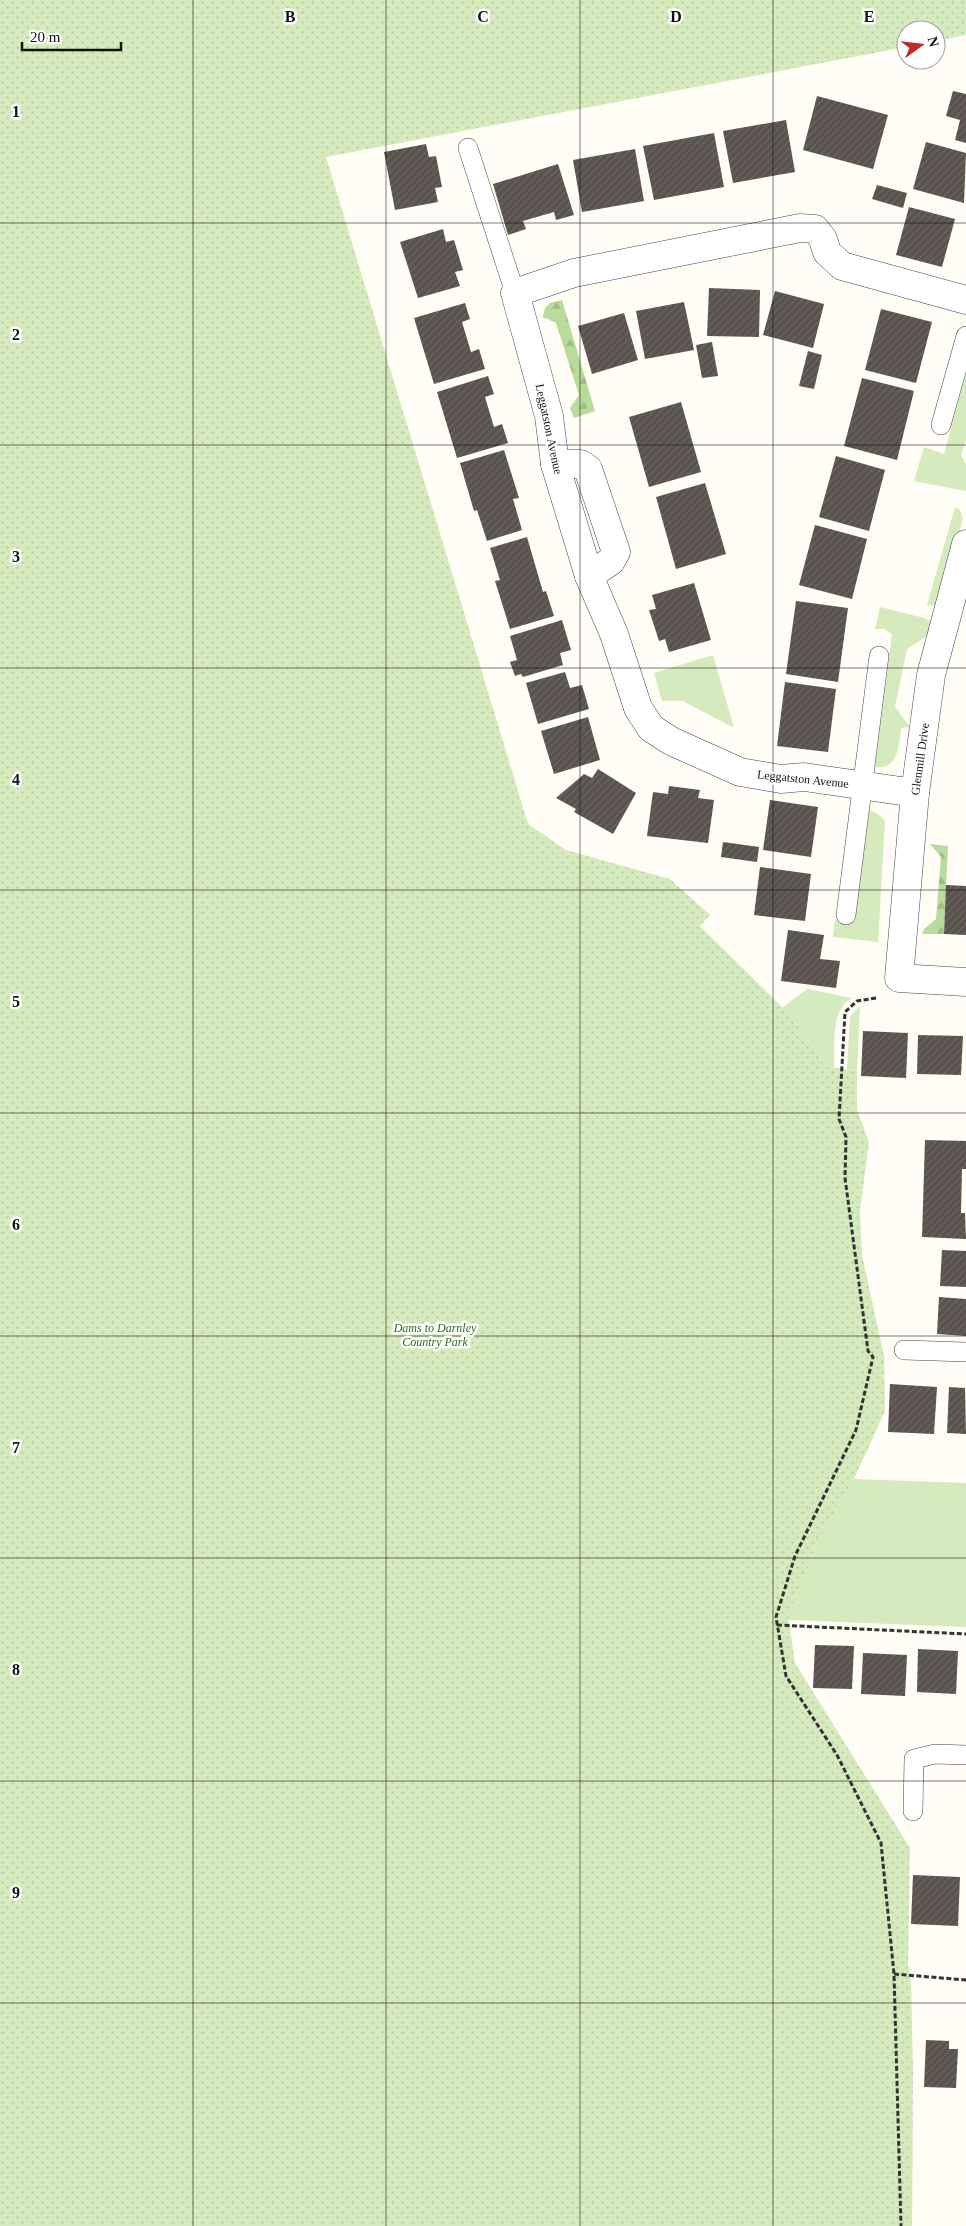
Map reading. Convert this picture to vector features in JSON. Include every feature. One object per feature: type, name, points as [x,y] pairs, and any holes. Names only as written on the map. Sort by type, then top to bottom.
[{"type":"street","points":[[515,293],[574,273],[800,228],[815,229],[823,239],[827,252],[842,266],[966,300]]},
{"type":"street","name":"Leggatston Avenue","points":[[515,293],[549,416],[555,464],[589,576],[614,634],[638,708],[651,728],[671,741],[740,772],[781,779],[804,776],[915,793]]},
{"type":"street","name":"Glenmill Drive","points":[[899,978],[915,793],[932,675],[966,544]]},
{"type":"street","points":[[899,978],[966,982]]},
{"type":"lane","points":[[468,148],[515,293]]},
{"type":"lane","points":[[941,425],[966,336]]},
{"type":"lane","points":[[846,915],[861,785],[880,656]]},
{"type":"lane","points":[[904,1350],[966,1352]]},
{"type":"lane","points":[[913,1811],[914,1759],[935,1754],[966,1755]]},
{"type":"path","points":[[899,978],[878,997],[857,1002],[845,1012],[839,1119],[846,1137],[845,1178],[868,1351],[873,1357],[856,1430],[795,1556],[776,1617],[786,1676],[837,1755],[881,1842],[894,1974],[901,2226]]},
{"type":"path","points":[[777,1625],[966,1634]]},
{"type":"path","points":[[894,1974],[966,1980]]},
{"type":"green space","name":"Dams to Darnley Country Park","points":[[0,0],[966,0],[966,35],[946,39],[946,20],[896,20],[896,49],[326,157],[528,824],[566,850],[670,879],[710,915],[700,926],[790,1015],[825,1066],[857,1071],[857,1110],[869,1142],[860,1211],[862,1255],[884,1356],[885,1411],[854,1479],[821,1536],[788,1615],[795,1663],[910,1848],[908,1965],[911,1983],[913,2071],[912,2226],[0,2226]]},
{"type":"green space","points":[[562,300],[595,411],[574,418],[570,408],[579,395],[556,323],[543,317],[545,308],[550,303]]},
{"type":"green space","points":[[966,373],[966,440],[961,456],[966,464],[966,491],[914,481],[924,447],[944,454]]},
{"type":"green space","points":[[955,507],[960,510],[963,519],[941,600],[936,606],[927,605]]},
{"type":"green space","points":[[880,607],[930,621],[930,634],[907,649],[895,707],[910,727],[901,728],[898,749],[889,765],[875,767],[892,634],[884,629],[875,629]]},
{"type":"green space","points":[[713,655],[734,728],[683,701],[662,701],[654,673]]},
{"type":"green space","points":[[869,810],[878,814],[885,821],[878,942],[833,937],[835,919],[847,924],[852,921]]},
{"type":"green space","points":[[930,844],[948,846],[944,934],[922,934],[924,929],[936,919],[941,857]]},
{"type":"green space","points":[[807,989],[852,998],[845,1003],[837,1019],[834,1038],[834,1067],[825,1066],[790,1015],[782,1008]]},
{"type":"green space","points":[[860,1006],[857,1071],[847,1069],[850,1016]]},
{"type":"green space","points":[[854,1479],[966,1483],[966,1627],[789,1620],[788,1615],[821,1536]]},
{"type":"building","points":[[953,91],[966,94],[966,143],[955,140],[960,120],[946,116]]},
{"type":"building","points":[[817,96],[888,115],[873,169],[803,150]]},
{"type":"building","points":[[786,120],[795,172],[733,183],[723,131]]},
{"type":"building","points":[[714,133],[724,187],[654,200],[643,146]]},
{"type":"building","points":[[926,142],[966,153],[964,203],[913,189]]},
{"type":"building","points":[[426,144],[429,157],[436,156],[442,187],[435,188],[438,202],[395,210],[384,152]]},
{"type":"building","points":[[635,149],[644,201],[582,212],[573,160]]},
{"type":"building","points":[[558,164],[574,215],[556,220],[554,212],[523,221],[526,229],[508,235],[493,184]]},
{"type":"building","points":[[877,185],[907,193],[903,208],[872,199]]},
{"type":"building","points":[[909,207],[955,219],[942,267],[896,255]]},
{"type":"building","points":[[443,229],[446,242],[454,240],[463,270],[455,272],[460,286],[418,298],[400,242]]},
{"type":"building","points":[[709,288],[760,290],[759,337],[707,336]]},
{"type":"building","points":[[775,291],[824,304],[813,348],[763,335]]},
{"type":"building","points":[[684,302],[694,350],[645,359],[636,311]]},
{"type":"building","points":[[465,303],[470,319],[462,322],[471,352],[479,349],[485,369],[434,384],[414,318]]},
{"type":"building","points":[[881,309],[932,322],[916,383],[865,370]]},
{"type":"building","points":[[624,313],[638,360],[592,374],[578,326]]},
{"type":"building","points":[[712,342],[718,376],[702,378],[696,345]]},
{"type":"building","points":[[808,351],[822,355],[814,389],[799,386]]},
{"type":"building","points":[[488,376],[494,394],[485,397],[494,427],[502,424],[508,443],[457,458],[437,392]]},
{"type":"building","points":[[862,378],[914,391],[897,460],[844,446]]},
{"type":"building","points":[[681,402],[701,472],[649,487],[629,417]]},
{"type":"building","points":[[504,450],[519,498],[513,499],[522,530],[487,541],[477,510],[474,511],[460,463]]},
{"type":"building","points":[[836,456],[885,470],[869,531],[819,517]]},
{"type":"building","points":[[705,483],[726,554],[676,569],[656,497]]},
{"type":"building","points":[[815,525],[867,539],[852,599],[799,585]]},
{"type":"building","points":[[527,537],[543,592],[546,591],[554,616],[510,629],[495,581],[500,580],[490,548]]},
{"type":"building","points":[[694,583],[711,640],[669,652],[665,639],[659,641],[649,610],[656,609],[652,595]]},
{"type":"building","points":[[796,601],[848,608],[838,682],[786,674]]},
{"type":"building","points":[[562,620],[571,650],[560,653],[563,665],[523,677],[521,674],[515,676],[510,662],[517,660],[510,636]]},
{"type":"building","points":[[565,672],[570,688],[582,685],[589,709],[538,724],[526,683]]},
{"type":"building","points":[[785,682],[836,689],[828,752],[777,746]]},
{"type":"building","points":[[588,717],[600,760],[554,774],[541,731]]},
{"type":"building","points":[[598,769],[636,793],[613,834],[574,812],[576,809],[556,798],[584,774],[592,778]]},
{"type":"building","points":[[669,786],[700,790],[698,798],[714,800],[708,843],[647,836],[653,792],[668,794]]},
{"type":"building","points":[[770,800],[818,807],[811,857],[763,850]]},
{"type":"building","points":[[723,842],[759,847],[757,862],[721,857]]},
{"type":"building","points":[[760,867],[811,874],[805,921],[754,915]]},
{"type":"building","points":[[946,885],[966,886],[966,935],[944,934]]},
{"type":"building","points":[[788,930],[824,935],[820,959],[840,961],[836,988],[781,981]]},
{"type":"building","points":[[863,1031],[908,1033],[906,1078],[861,1076]]},
{"type":"building","points":[[918,1035],[963,1036],[961,1075],[917,1074]]},
{"type":"building","points":[[925,1140],[966,1141],[966,1169],[962,1169],[961,1213],[965,1213],[966,1239],[922,1237]]},
{"type":"building","points":[[942,1250],[966,1251],[966,1287],[940,1286]]},
{"type":"building","points":[[939,1297],[966,1299],[966,1336],[937,1334]]},
{"type":"building","points":[[890,1384],[937,1387],[934,1434],[888,1432]]},
{"type":"building","points":[[949,1387],[965,1388],[966,1434],[947,1433]]},
{"type":"building","points":[[815,1645],[854,1646],[852,1689],[813,1688]]},
{"type":"building","points":[[918,1649],[958,1651],[956,1694],[917,1692]]},
{"type":"building","points":[[863,1653],[907,1655],[905,1696],[861,1694]]},
{"type":"building","points":[[913,1875],[960,1877],[958,1926],[911,1924]]},
{"type":"building","points":[[926,2040],[949,2041],[949,2049],[958,2049],[956,2088],[924,2087]]}]
